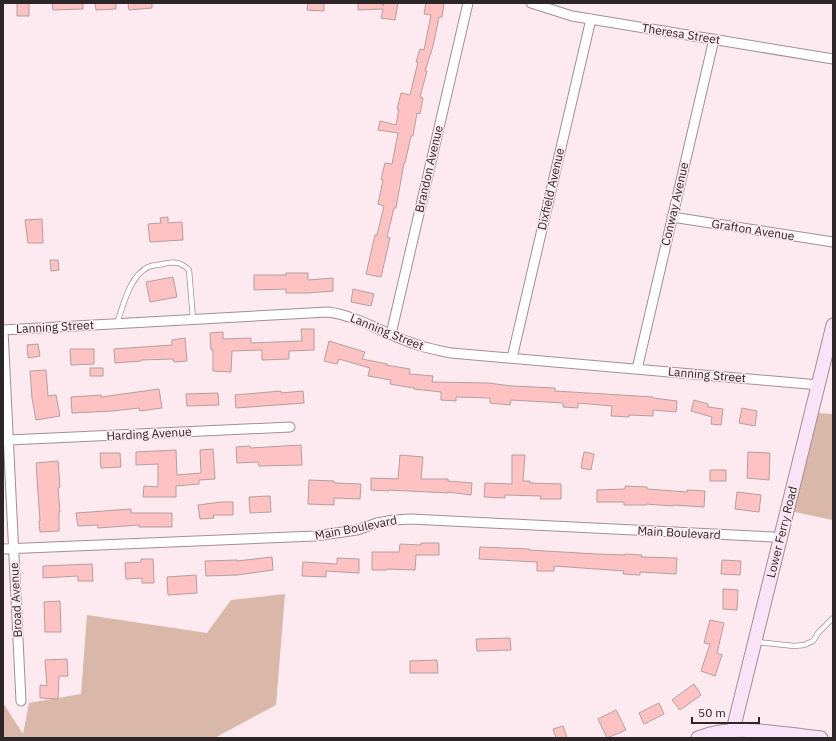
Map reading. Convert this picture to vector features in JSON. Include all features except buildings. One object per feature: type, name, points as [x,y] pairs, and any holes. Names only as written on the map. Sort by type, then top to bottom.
[{"type":"street","name":"Brandon Avenue","points":[[391,334],[468,3]]},
{"type":"street","name":"Theresa Street","points":[[531,3],[572,16],[833,59]]},
{"type":"street","name":"Dixfield Avenue","points":[[512,358],[591,19]]},
{"type":"street","name":"Conway Avenue","points":[[637,369],[714,39]]},
{"type":"street","name":"Grafton Avenue","points":[[672,217],[833,242]]},
{"type":"street","name":"Lanning Street","points":[[3,330],[328,312],[341,313],[411,343],[451,353],[818,385]]},
{"type":"street","name":"Lower Ferry Road","points":[[732,734],[818,385],[831,343],[833,325]]},
{"type":"street","name":"Broad Avenue","points":[[3,330],[21,701]]},
{"type":"street","name":"Harding Avenue","points":[[9,440],[290,427]]},
{"type":"street","name":"Main Boulevard","points":[[3,549],[315,536],[357,530],[376,523],[411,519],[781,539]]},
{"type":"street","points":[[698,738],[715,732],[821,738]]},
{"type":"lane","points":[[117,323],[133,281],[140,273],[149,267],[172,261],[183,264],[189,270],[193,319]]},
{"type":"lane","points":[[755,641],[794,646],[804,645],[813,641],[818,633],[833,618]]},
{"type":"shaded area","points":[[818,413],[833,414],[833,520],[790,511]]},
{"type":"shaded area","points":[[285,594],[276,705],[218,736],[217,738],[3,738],[3,703],[23,734],[29,703],[81,694],[87,615],[207,633],[231,600]]}]
